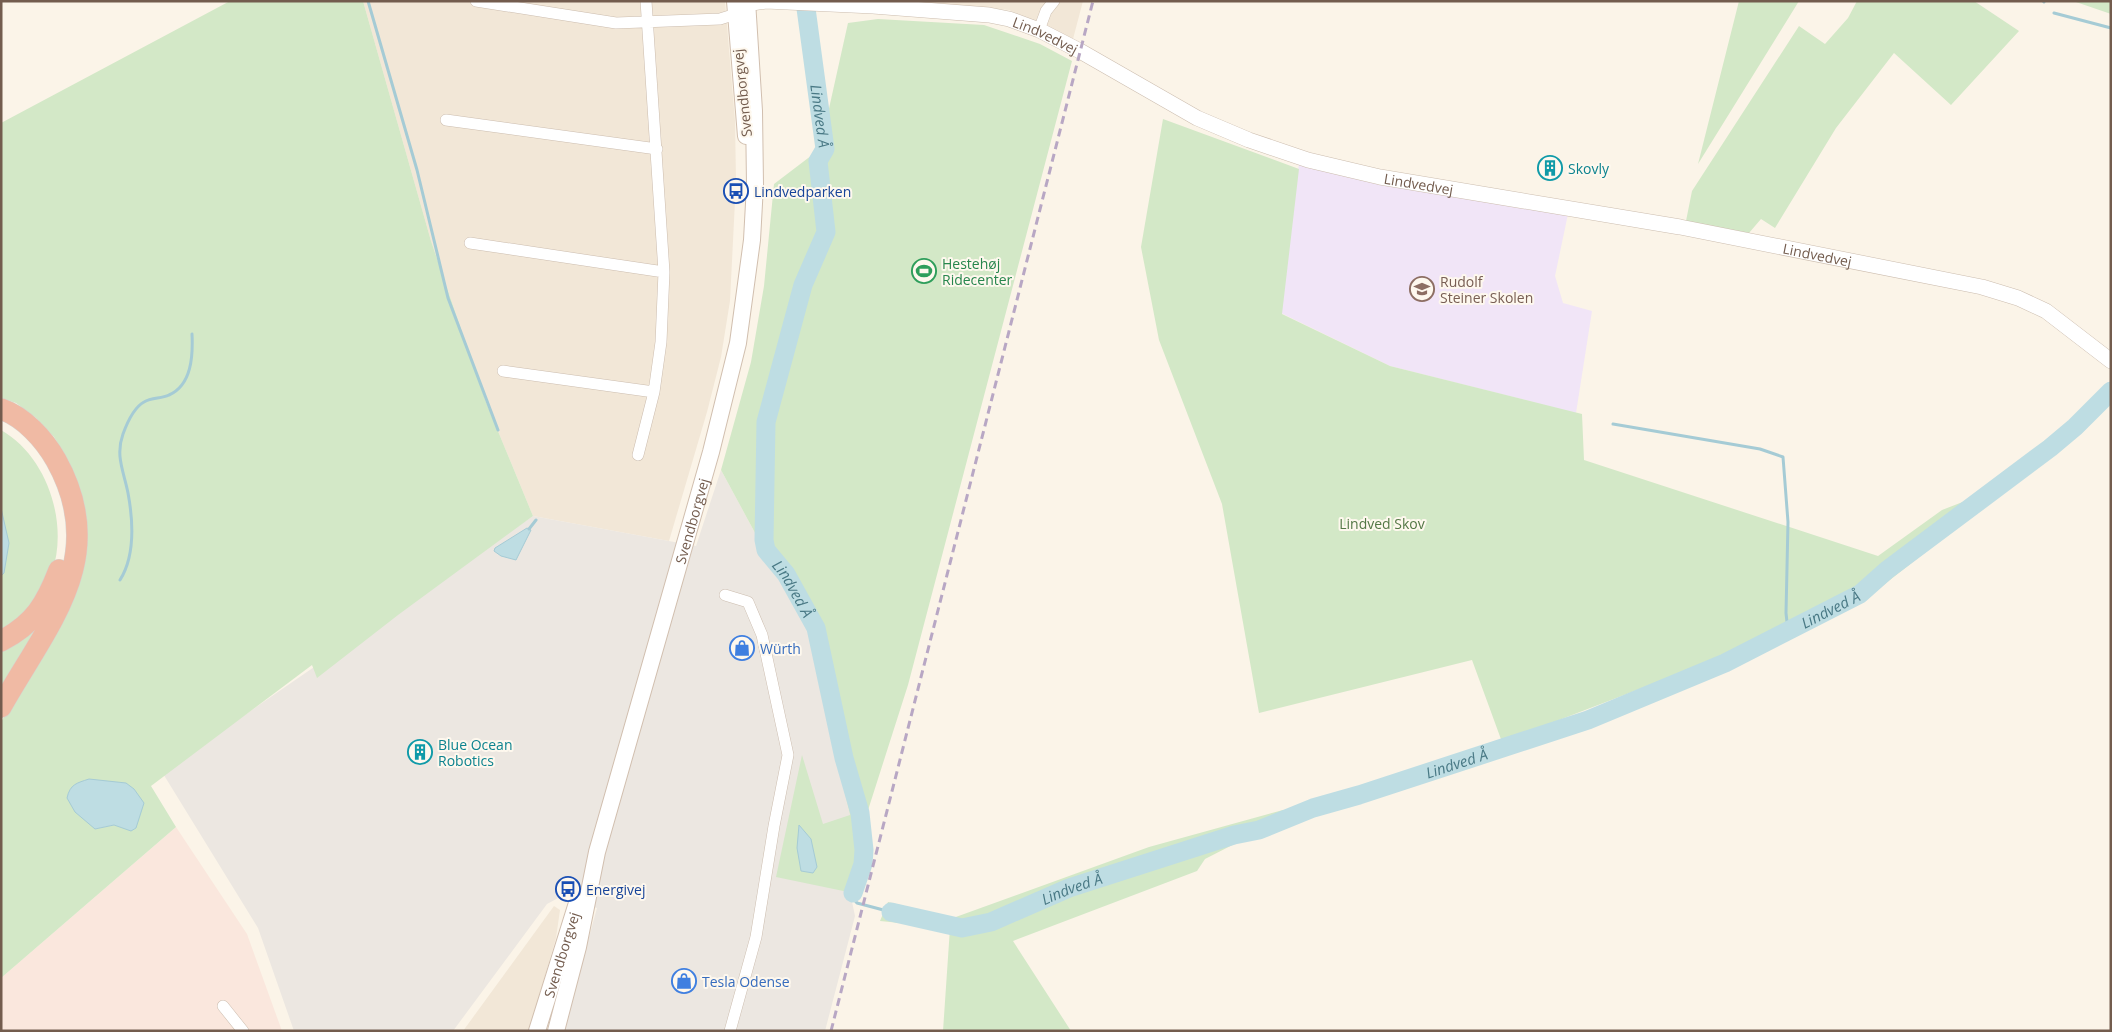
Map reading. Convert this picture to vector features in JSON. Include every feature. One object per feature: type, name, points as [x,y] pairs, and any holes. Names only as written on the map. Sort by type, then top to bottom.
[{"type":"highway","points":[[1,409],[30,427],[49,448],[63,472],[72,499],[77,532],[74,566],[64,598],[50,628],[1,707]]},
{"type":"highway","points":[[1,423],[35,450],[50,476],[60,505],[64,536],[60,567],[50,593],[34,618],[1,640]]},
{"type":"main road","name":"Svendborgvej","points":[[556,1031],[578,947],[596,852],[710,452],[738,343],[752,240],[755,185],[742,111],[742,6]]},
{"type":"main road","name":"Svendborgvej","points":[[537,1031],[582,883],[596,852]]},
{"type":"main road","points":[[546,1031],[574,913]]},
{"type":"street","points":[[476,1],[616,23],[720,18],[742,6]]},
{"type":"street","points":[[638,455],[654,392],[662,331],[664,272],[646,1]]},
{"type":"street","name":"Lindvedvej","points":[[742,6],[766,1],[989,15],[1017,21],[1039,30],[1197,118],[1249,140],[1308,160],[1380,177],[1680,227],[1982,287],[2018,298],[2046,311],[2111,361]]},
{"type":"street","points":[[1039,30],[1046,11],[1054,1]]},
{"type":"street","points":[[446,120],[657,150]]},
{"type":"street","points":[[470,243],[664,272]]},
{"type":"street","points":[[503,371],[654,392]]},
{"type":"street","points":[[726,595],[748,602],[762,635],[788,755],[772,834],[756,937],[730,1031]]},
{"type":"street","points":[[223,1006],[243,1031]]},
{"type":"shaded area","points":[[363,1],[725,1],[735,121],[736,181],[730,301],[721,357],[669,541],[533,516],[486,402],[431,241]]},
{"type":"shaded area","points":[[913,1],[1083,1],[1073,39],[1009,10]]},
{"type":"shaded area","name":"Rudolf Steiner Skolen","points":[[1299,163],[1568,214],[1555,276],[1563,303],[1592,311],[1576,413],[1390,366],[1281,313]]},
{"type":"shaded area","points":[[721,470],[807,629],[857,845],[850,892],[855,916],[825,1031],[563,1031],[597,908],[560,897],[547,904],[453,1031],[294,1031],[258,928],[162,772],[533,516],[696,546]]},
{"type":"shaded area","points":[[176,827],[247,934],[282,1031],[1,1031],[1,978]]},
{"type":"shaded area","points":[[554,906],[560,910],[556,938],[529,1031],[463,1031]]},
{"type":"green space","points":[[230,1],[363,1],[431,241],[486,402],[533,516],[398,615],[317,678],[312,665],[151,786],[176,827],[1,978],[1,722],[71,604],[81,577],[85,546],[80,491],[69,462],[54,437],[36,418],[16,403],[1,398],[1,123]],"holes":[[[134,789],[140,799],[136,828],[131,830],[114,825],[95,829]]]},
{"type":"green space","points":[[1739,1],[1799,1],[1698,164]]},
{"type":"green space","points":[[1857,1],[1974,1],[2019,31],[1951,105],[1894,53],[1836,128],[1775,228],[1761,219],[1749,233],[1686,221],[1692,191],[1799,26],[1825,44],[1848,18]]},
{"type":"green space","points":[[2073,1],[2111,1],[2111,14]]},
{"type":"green space","name":"Hestehøj Ridecenter","points":[[878,19],[984,25],[1040,44],[1072,61],[908,685],[862,829],[863,864],[853,893],[776,877],[802,755],[823,824],[850,815],[807,629],[721,470],[751,362],[764,286],[774,184],[820,149],[848,23]]},
{"type":"green space","name":"Lindved Skov","points":[[1163,119],[1299,169],[1282,314],[1390,366],[1582,414],[1584,460],[1878,556],[1942,510],[1978,496],[1983,507],[1858,605],[1502,742],[1472,660],[1259,713],[1222,504],[1159,340],[1141,247]]},
{"type":"green space","points":[[1,430],[31,456],[42,473],[50,492],[58,533],[57,553],[52,572],[40,599],[29,614],[1,632]]},
{"type":"green space","points":[[39,621],[1,694],[1,646]]},
{"type":"green space","points":[[1283,810],[1285,818],[1205,859],[1197,871],[1013,941],[1071,1031],[943,1031],[950,928],[880,921],[888,902],[953,918],[1149,847]]},
{"type":"water","points":[[1,508],[9,543],[4,573],[1,576]]},
{"type":"water","points":[[527,528],[531,530],[516,560],[501,556],[494,551],[495,548]]},
{"type":"water","points":[[89,779],[126,783],[134,789],[144,803],[136,828],[131,831],[114,825],[95,829],[75,812],[67,798],[68,793],[75,785]]},
{"type":"water","points":[[799,825],[811,839],[817,867],[813,873],[801,871],[797,848]]},
{"type":"waterway","points":[[368,1],[417,170],[448,298],[498,430]]},
{"type":"waterway","name":"Lindved Å","points":[[805,1],[825,149],[818,161],[826,232],[803,285],[766,422],[764,540],[766,550],[786,574],[816,628],[844,758],[860,813],[864,850],[863,864],[853,893]]},
{"type":"waterway","points":[[2054,13],[2111,28]]},
{"type":"waterway","points":[[120,580],[128,560],[132,538],[130,504],[120,457],[123,434],[131,416],[140,405],[150,399],[169,395],[177,390],[187,377],[190,369],[192,334]]},
{"type":"waterway","name":"Lindved Å","points":[[891,912],[962,928],[991,922],[1069,888],[1234,835],[1259,830],[1313,808],[1359,795],[1588,720],[1725,663],[1860,594],[1887,570],[2050,448],[2075,427],[2111,391]]},
{"type":"waterway","points":[[1613,424],[1760,449],[1783,457],[1788,522],[1786,613],[1788,631]]},
{"type":"waterway","points":[[529,529],[536,520]]},
{"type":"waterway","name":"Lindved Å","points":[[853,893],[852,897],[857,903],[891,912]]},
{"type":"railway","points":[[831,1031],[1093,1]]},
{"type":"place","name":"Skovly","points":[[1550,168]]},
{"type":"place","name":"Lindvedparken","points":[[736,191]]},
{"type":"place","name":"Hestehøj Ridecenter","points":[[924,271]]},
{"type":"place","name":"Rudolf Steiner Skolen","points":[[1422,289]]},
{"type":"place","name":"Würth","points":[[742,648]]},
{"type":"place","name":"Blue Ocean Robotics","points":[[420,752]]},
{"type":"place","name":"Energivej","points":[[568,889]]},
{"type":"place","name":"Tesla Odense","points":[[684,981]]}]
